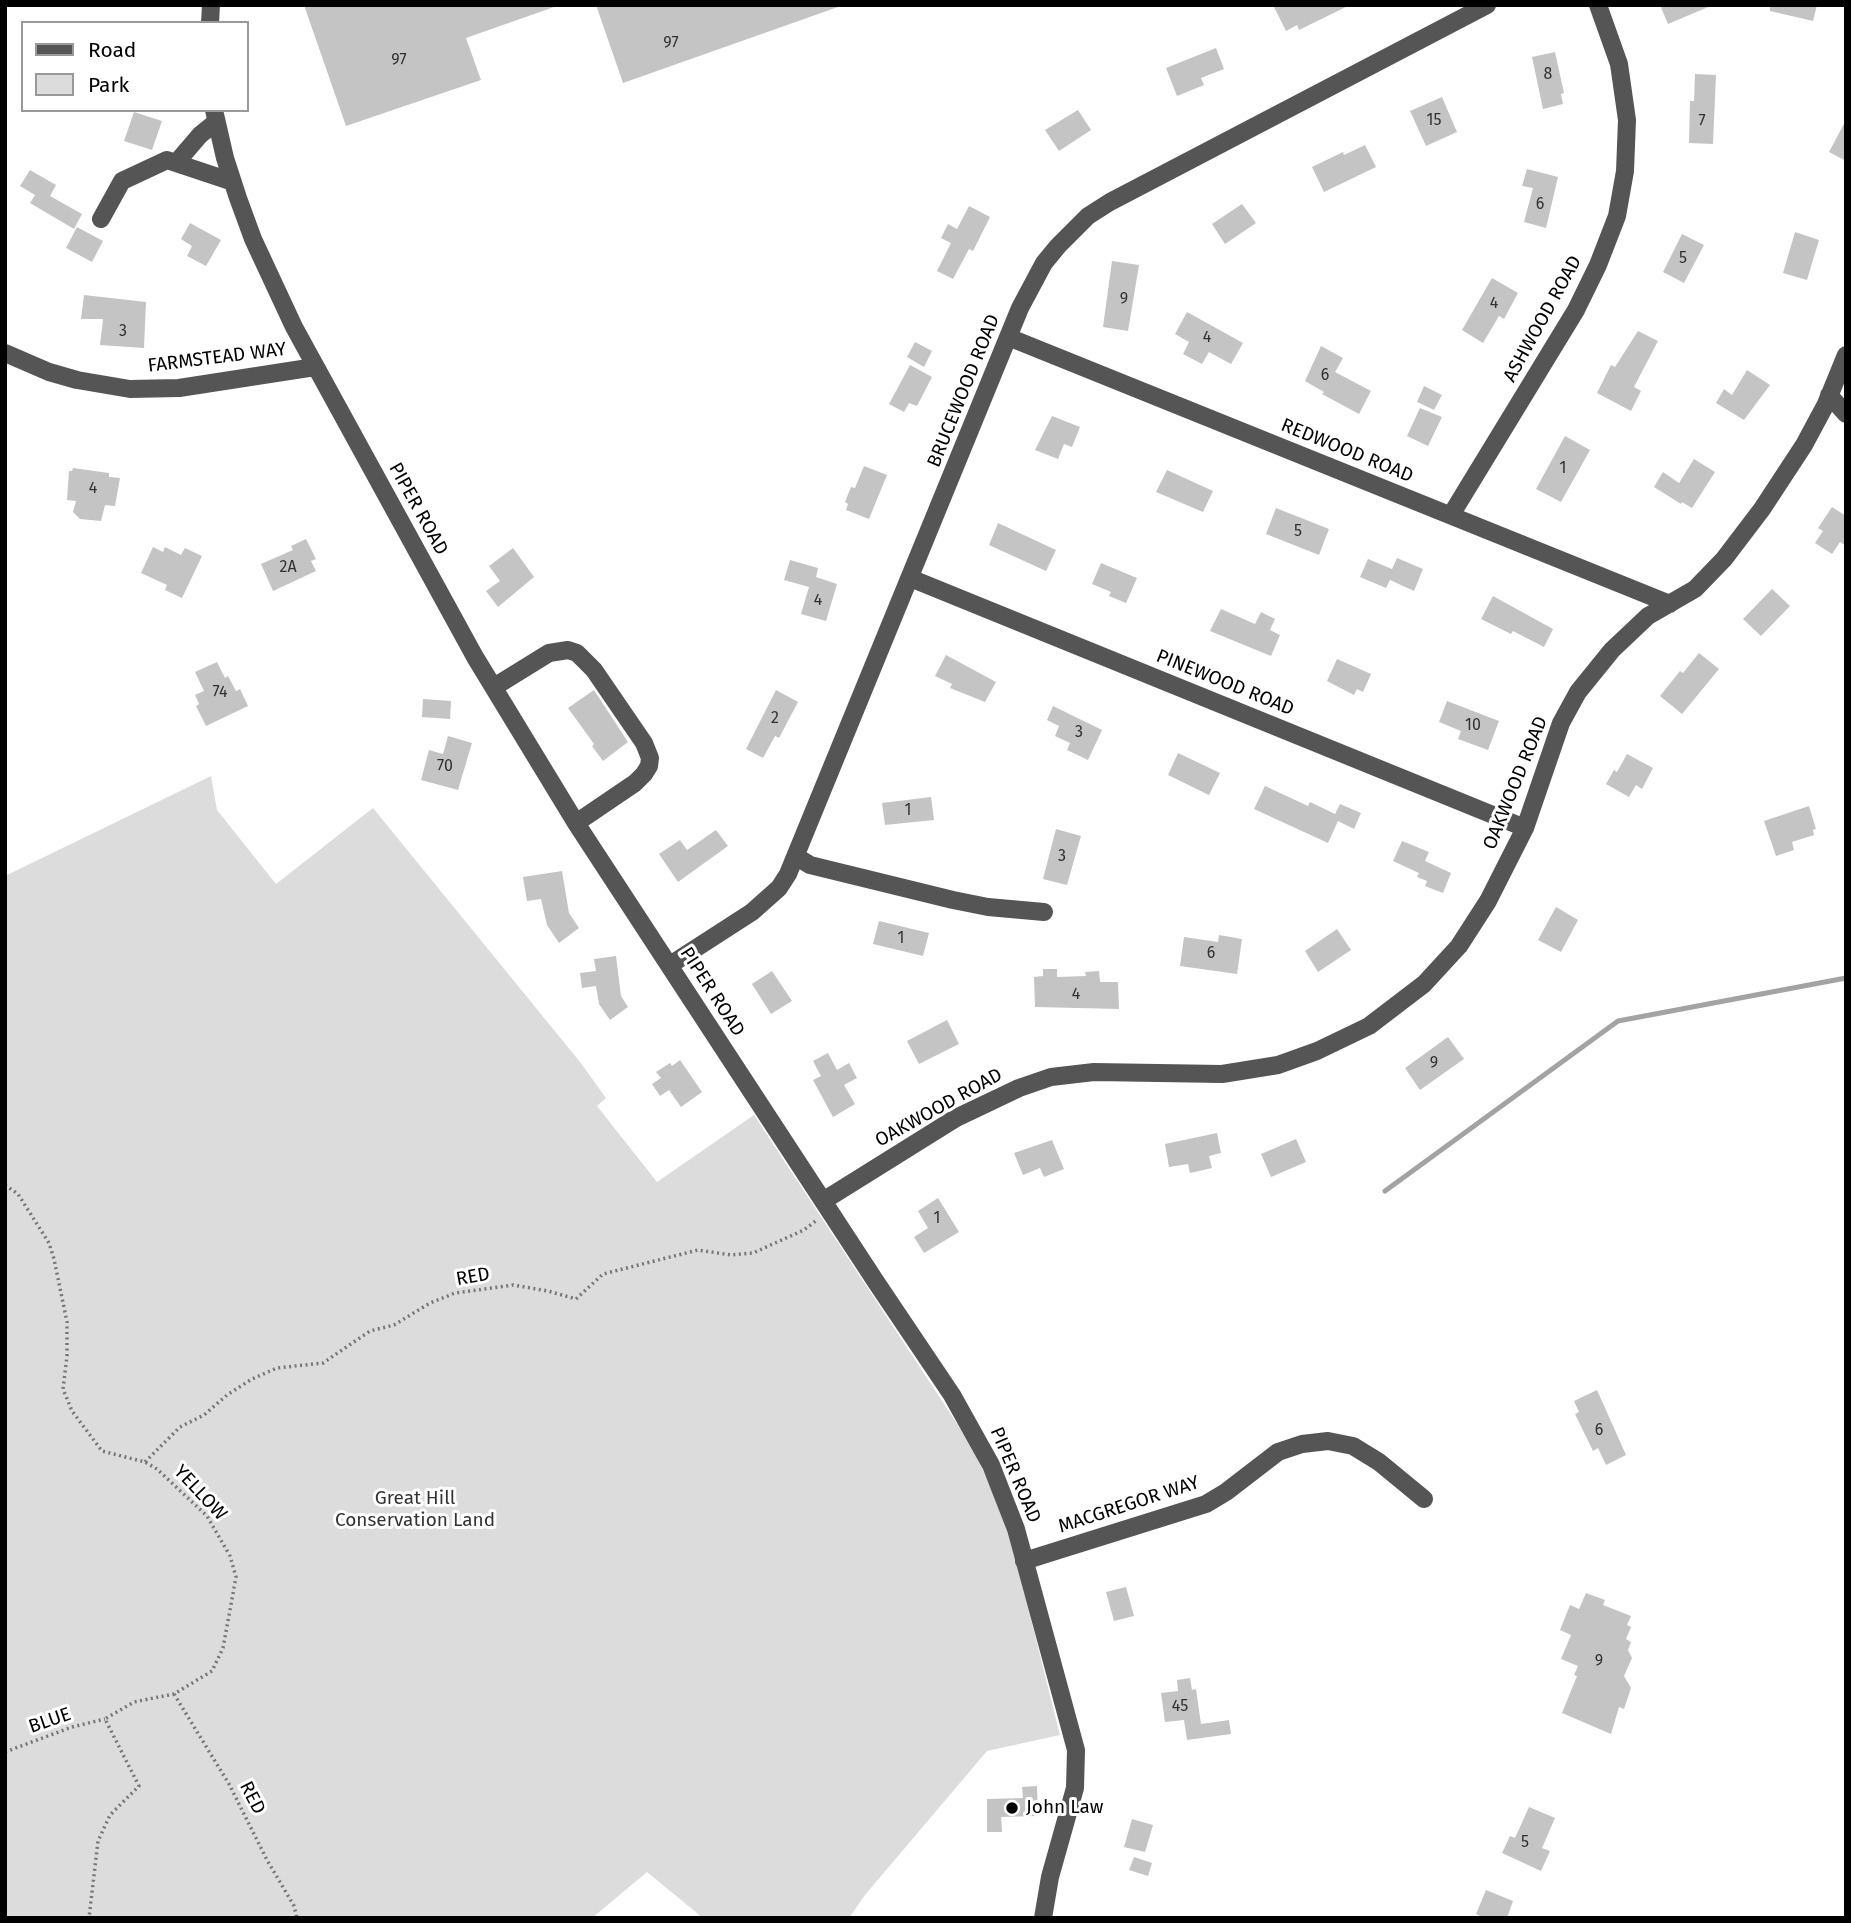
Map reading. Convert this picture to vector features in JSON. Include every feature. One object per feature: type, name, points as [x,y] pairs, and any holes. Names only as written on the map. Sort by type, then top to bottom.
[{"type":"street","name":"BRUCEWOOD ROAD","points":[[670,965],[766,900],[783,881],[797,857],[1031,284],[1044,263],[1072,230],[1110,202],[1487,5]]},
{"type":"street","name":"ASHWOOD ROAD","points":[[1451,515],[1576,310],[1598,265],[1617,216],[1625,171],[1627,120],[1619,64],[1598,5]]},
{"type":"street","points":[[176,163],[215,116]]},
{"type":"street","name":"PIPER ROAD","points":[[215,116],[233,182],[253,239],[315,367],[494,687],[576,823],[969,1422],[1003,1494],[1071,1727],[1076,1759],[1075,1788],[1050,1877],[1043,1918]]},
{"type":"street","points":[[101,219],[122,181],[167,160],[233,182]]},
{"type":"street","name":"REDWOOD ROAD","points":[[1009,337],[1670,604]]},
{"type":"street","name":"FARMSTEAD WAY","points":[[5,353],[49,372],[78,380],[130,388],[178,388],[315,367]]},
{"type":"street","name":"OAKWOOD ROAD","points":[[826,1206],[903,1149],[967,1112],[1018,1088],[1051,1077],[1094,1072],[1222,1074],[1278,1065],[1317,1051],[1369,1026],[1424,984],[1459,946],[1488,901],[1525,828],[1562,723],[1578,692],[1621,642],[1648,617],[1695,589],[1732,549],[1804,445],[1846,355]]},
{"type":"street","points":[[1829,395],[1846,414]]},
{"type":"street","name":"PINEWOOD ROAD","points":[[910,578],[1525,828]]},
{"type":"street","points":[[494,687],[549,653],[568,650],[577,653],[594,670],[644,743],[650,758],[644,774],[576,823]]},
{"type":"street","points":[[797,857],[810,865],[953,900],[988,907],[1044,912]]},
{"type":"street","name":"MACGREGOR WAY","points":[[1024,1561],[1206,1504],[1278,1452],[1302,1444],[1328,1441],[1353,1446],[1379,1462],[1424,1499]]},
{"type":"path","name":"YELLOW","points":[[5,1185],[19,1194],[49,1243],[54,1259],[67,1322],[67,1356],[62,1389],[72,1411],[102,1451],[145,1462],[158,1469],[207,1516],[230,1556],[236,1577],[223,1648],[212,1671],[174,1694],[134,1702],[105,1719]]},
{"type":"path","name":"RED","points":[[145,1462],[180,1427],[205,1415],[227,1395],[252,1379],[277,1368],[323,1363],[370,1331],[394,1325],[430,1303],[454,1293],[513,1286],[548,1291],[576,1299],[603,1274],[698,1250],[731,1255],[753,1253],[804,1230],[826,1206]]},
{"type":"path","name":"RED","points":[[174,1694],[229,1784],[267,1860],[294,1906],[297,1918]]},
{"type":"path","name":"BLUE","points":[[5,1752],[72,1727],[105,1719]]},
{"type":"path","points":[[89,1918],[98,1841],[110,1815],[139,1786],[105,1719]]},
{"type":"green space","name":"Great Hill Conservation Land","points":[[211,776],[217,810],[276,884],[373,808],[580,1062],[606,1098],[597,1106],[657,1182],[754,1115],[971,1445],[1006,1520],[1060,1735],[987,1751],[865,1895],[849,1918],[703,1918],[647,1872],[592,1918],[5,1918],[5,876]]},
{"type":"building","points":[[304,5],[554,7],[466,38],[481,80],[346,126]]},
{"type":"building","points":[[596,5],[838,5],[838,7],[623,83]]},
{"type":"building","points":[[1273,5],[1350,5],[1299,30],[1297,25],[1286,31]]},
{"type":"building","points":[[1660,5],[1713,5],[1668,24]]},
{"type":"building","points":[[1770,5],[1817,5],[1813,21],[1770,11]]},
{"type":"building","points":[[1216,48],[1224,69],[1201,78],[1204,85],[1177,96],[1166,68]]},
{"type":"building","points":[[1555,52],[1564,93],[1561,94],[1563,104],[1543,109],[1532,57]]},
{"type":"building","points":[[1695,74],[1716,75],[1713,144],[1689,143],[1690,101],[1694,101]]},
{"type":"building","points":[[1442,97],[1457,132],[1426,146],[1410,111]]},
{"type":"building","points":[[1078,110],[1091,130],[1059,151],[1045,130]]},
{"type":"building","points":[[134,112],[162,121],[152,150],[124,141]]},
{"type":"building","points":[[1846,120],[1846,161],[1829,152]]},
{"type":"building","points":[[1365,145],[1376,167],[1324,192],[1312,167]]},
{"type":"building","points":[[1527,169],[1558,177],[1546,228],[1524,222],[1533,188],[1522,186]]},
{"type":"building","points":[[30,170],[56,185],[50,196],[82,214],[74,229],[30,203],[35,195],[20,186]]},
{"type":"building","points":[[1242,204],[1256,223],[1225,244],[1212,224]]},
{"type":"building","points":[[969,206],[990,217],[973,251],[969,249],[953,279],[937,271],[951,243],[941,238],[948,224],[957,229]]},
{"type":"building","points":[[190,223],[221,240],[206,266],[187,256],[192,246],[181,239]]},
{"type":"building","points":[[77,227],[103,241],[92,262],[66,248]]},
{"type":"building","points":[[1795,232],[1819,240],[1807,280],[1783,273]]},
{"type":"building","points":[[1682,234],[1704,245],[1684,283],[1663,272]]},
{"type":"building","points":[[1112,261],[1139,265],[1128,331],[1103,327]]},
{"type":"building","points":[[1492,278],[1518,293],[1504,319],[1499,316],[1483,343],[1462,330]]},
{"type":"building","points":[[84,295],[146,302],[144,348],[100,345],[103,319],[81,319]]},
{"type":"building","points":[[1187,312],[1243,343],[1231,364],[1209,352],[1202,364],[1183,354],[1189,342],[1175,334]]},
{"type":"building","points":[[1638,331],[1658,341],[1634,387],[1641,391],[1631,411],[1597,393],[1611,365],[1615,367]]},
{"type":"building","points":[[915,342],[932,351],[924,367],[907,357]]},
{"type":"building","points":[[1321,346],[1343,358],[1335,372],[1371,391],[1359,414],[1322,394],[1324,392],[1305,381]]},
{"type":"building","points":[[910,365],[932,377],[917,406],[909,403],[904,412],[889,404]]},
{"type":"building","points":[[1747,370],[1770,385],[1744,420],[1716,403],[1724,389],[1732,395]]},
{"type":"building","points":[[1424,386],[1442,395],[1434,410],[1417,402]]},
{"type":"building","points":[[1420,408],[1442,417],[1428,446],[1407,436]]},
{"type":"building","points":[[1052,416],[1080,427],[1072,447],[1064,444],[1058,459],[1035,450]]},
{"type":"building","points":[[1565,436],[1590,450],[1561,502],[1536,489]]},
{"type":"building","points":[[1694,459],[1715,472],[1692,508],[1654,487],[1663,472],[1679,483]]},
{"type":"building","points":[[864,466],[887,475],[869,519],[846,510],[848,504],[845,502],[851,487],[855,488]]},
{"type":"building","points":[[73,468],[109,473],[109,477],[120,478],[115,506],[105,505],[101,521],[80,519],[73,512],[76,501],[67,500],[69,471]]},
{"type":"building","points":[[1167,470],[1213,491],[1203,512],[1156,492]]},
{"type":"building","points":[[1832,507],[1846,516],[1846,546],[1840,542],[1832,554],[1815,543],[1823,531],[1818,528]]},
{"type":"building","points":[[1276,508],[1329,529],[1319,555],[1266,534]]},
{"type":"building","points":[[998,523],[1056,550],[1046,571],[989,545]]},
{"type":"building","points":[[306,539],[316,559],[311,561],[316,571],[273,591],[261,564],[293,550],[291,546]]},
{"type":"building","points":[[153,547],[163,552],[165,547],[181,555],[185,548],[202,556],[182,598],[165,590],[167,585],[141,573]]},
{"type":"building","points":[[513,548],[534,577],[498,607],[486,591],[500,581],[489,566]]},
{"type":"building","points":[[1397,558],[1423,569],[1414,591],[1390,580],[1386,588],[1360,577],[1368,559],[1392,569]]},
{"type":"building","points":[[790,560],[818,568],[816,577],[837,584],[826,621],[801,614],[809,587],[784,580]]},
{"type":"building","points":[[1101,563],[1137,578],[1126,603],[1109,596],[1111,592],[1092,584]]},
{"type":"building","points":[[1772,589],[1790,606],[1761,636],[1743,619]]},
{"type":"building","points":[[1493,596],[1553,629],[1544,647],[1481,619]]},
{"type":"building","points":[[1221,609],[1255,624],[1261,612],[1275,619],[1270,630],[1280,635],[1271,656],[1210,631]]},
{"type":"building","points":[[1699,653],[1719,669],[1682,714],[1660,696]]},
{"type":"building","points":[[946,655],[996,682],[985,702],[950,688],[952,684],[935,676]]},
{"type":"building","points":[[1337,659],[1371,674],[1363,692],[1357,689],[1354,695],[1327,681]]},
{"type":"building","points":[[217,662],[236,691],[240,689],[248,706],[206,726],[196,706],[199,704],[195,695],[204,691],[195,672]]},
{"type":"building","points":[[594,690],[628,742],[603,761],[568,708]]},
{"type":"building","points":[[776,690],[798,702],[779,738],[775,736],[763,758],[746,749]]},
{"type":"building","points":[[423,699],[451,701],[450,719],[422,717]]},
{"type":"building","points":[[1447,701],[1499,721],[1488,750],[1458,739],[1461,731],[1439,722]]},
{"type":"building","points":[[1053,706],[1102,730],[1088,760],[1067,750],[1070,743],[1055,736],[1059,726],[1047,720]]},
{"type":"building","points":[[448,736],[472,743],[458,790],[421,780],[429,750],[443,754]]},
{"type":"building","points":[[1178,753],[1220,773],[1209,795],[1168,775]]},
{"type":"building","points":[[1627,754],[1653,768],[1642,789],[1636,785],[1629,797],[1606,784],[1614,770],[1617,772]]},
{"type":"building","points":[[1265,786],[1308,806],[1310,802],[1335,814],[1340,804],[1361,813],[1354,829],[1338,821],[1328,843],[1254,809]]},
{"type":"building","points":[[931,797],[934,820],[885,825],[882,803]]},
{"type":"building","points":[[1809,806],[1816,829],[1813,830],[1814,835],[1792,842],[1794,850],[1776,856],[1764,821]]},
{"type":"building","points":[[1056,829],[1081,836],[1067,885],[1043,879]]},
{"type":"building","points":[[716,830],[728,846],[678,882],[659,854],[680,840],[687,850]]},
{"type":"building","points":[[1402,841],[1429,852],[1425,861],[1451,873],[1443,893],[1425,886],[1427,881],[1417,877],[1419,873],[1393,861]]},
{"type":"building","points":[[562,871],[569,913],[579,928],[559,943],[547,925],[541,899],[527,901],[523,877]]},
{"type":"building","points":[[1556,907],[1578,920],[1561,952],[1538,940]]},
{"type":"building","points":[[879,921],[929,933],[923,956],[873,944]]},
{"type":"building","points":[[1337,929],[1351,950],[1318,972],[1305,951]]},
{"type":"building","points":[[1219,935],[1242,939],[1237,974],[1180,966],[1184,937],[1218,942]]},
{"type":"building","points":[[616,956],[621,996],[628,1007],[610,1020],[599,1004],[596,986],[582,988],[580,973],[596,971],[594,959]]},
{"type":"building","points":[[1043,969],[1057,969],[1057,977],[1086,976],[1085,972],[1099,971],[1100,982],[1118,982],[1119,1009],[1035,1007],[1034,977],[1043,976]]},
{"type":"building","points":[[772,971],[792,1001],[771,1014],[752,984]]},
{"type":"building","points":[[947,1020],[959,1044],[919,1064],[907,1041]]},
{"type":"building","points":[[1448,1037],[1464,1059],[1420,1090],[1405,1068]]},
{"type":"building","points":[[828,1053],[837,1070],[849,1063],[857,1078],[844,1085],[855,1104],[833,1117],[813,1080],[821,1076],[813,1061]]},
{"type":"building","points":[[680,1060],[702,1092],[681,1107],[669,1090],[660,1096],[652,1084],[661,1078],[656,1072]]},
{"type":"building","points":[[1217,1133],[1221,1153],[1209,1156],[1212,1168],[1190,1173],[1188,1164],[1169,1167],[1165,1144]]},
{"type":"building","points":[[1296,1139],[1306,1162],[1271,1177],[1261,1154]]},
{"type":"building","points":[[1052,1140],[1064,1169],[1044,1177],[1040,1168],[1023,1175],[1014,1153]]},
{"type":"building","points":[[938,1198],[959,1232],[924,1253],[914,1237],[928,1228],[918,1211]]},
{"type":"building","points":[[1597,1390],[1626,1455],[1606,1465],[1598,1448],[1593,1451],[1575,1414],[1579,1412],[1574,1401]]},
{"type":"building","points":[[1126,1587],[1134,1616],[1114,1621],[1106,1592]]},
{"type":"building","points":[[1586,1593],[1605,1600],[1603,1605],[1631,1616],[1627,1625],[1631,1627],[1626,1639],[1631,1642],[1628,1650],[1632,1658],[1624,1676],[1631,1688],[1624,1709],[1619,1707],[1611,1734],[1562,1713],[1577,1676],[1574,1675],[1578,1666],[1561,1659],[1571,1635],[1560,1630],[1570,1605],[1579,1609]]},
{"type":"building","points":[[1190,1678],[1192,1690],[1196,1689],[1201,1724],[1229,1720],[1231,1734],[1187,1740],[1184,1720],[1165,1722],[1161,1693],[1178,1691],[1177,1680]]},
{"type":"building","name":"John Law","points":[[1037,1786],[1038,1816],[1001,1817],[1002,1832],[987,1832],[987,1799],[1023,1798],[1022,1787]]},
{"type":"building","points":[[1529,1807],[1555,1818],[1542,1848],[1550,1851],[1541,1871],[1502,1853],[1510,1836],[1515,1838]]},
{"type":"building","points":[[1132,1819],[1153,1825],[1145,1852],[1124,1847]]},
{"type":"building","points":[[1134,1857],[1152,1863],[1148,1876],[1129,1870]]},
{"type":"building","points":[[1486,1890],[1513,1901],[1507,1918],[1484,1918],[1476,1914]]},
{"type":"waterway","points":[[1385,1191],[1618,1021],[1846,978]]},
{"type":"place","name":"John Law","points":[[1012,1808]]}]
